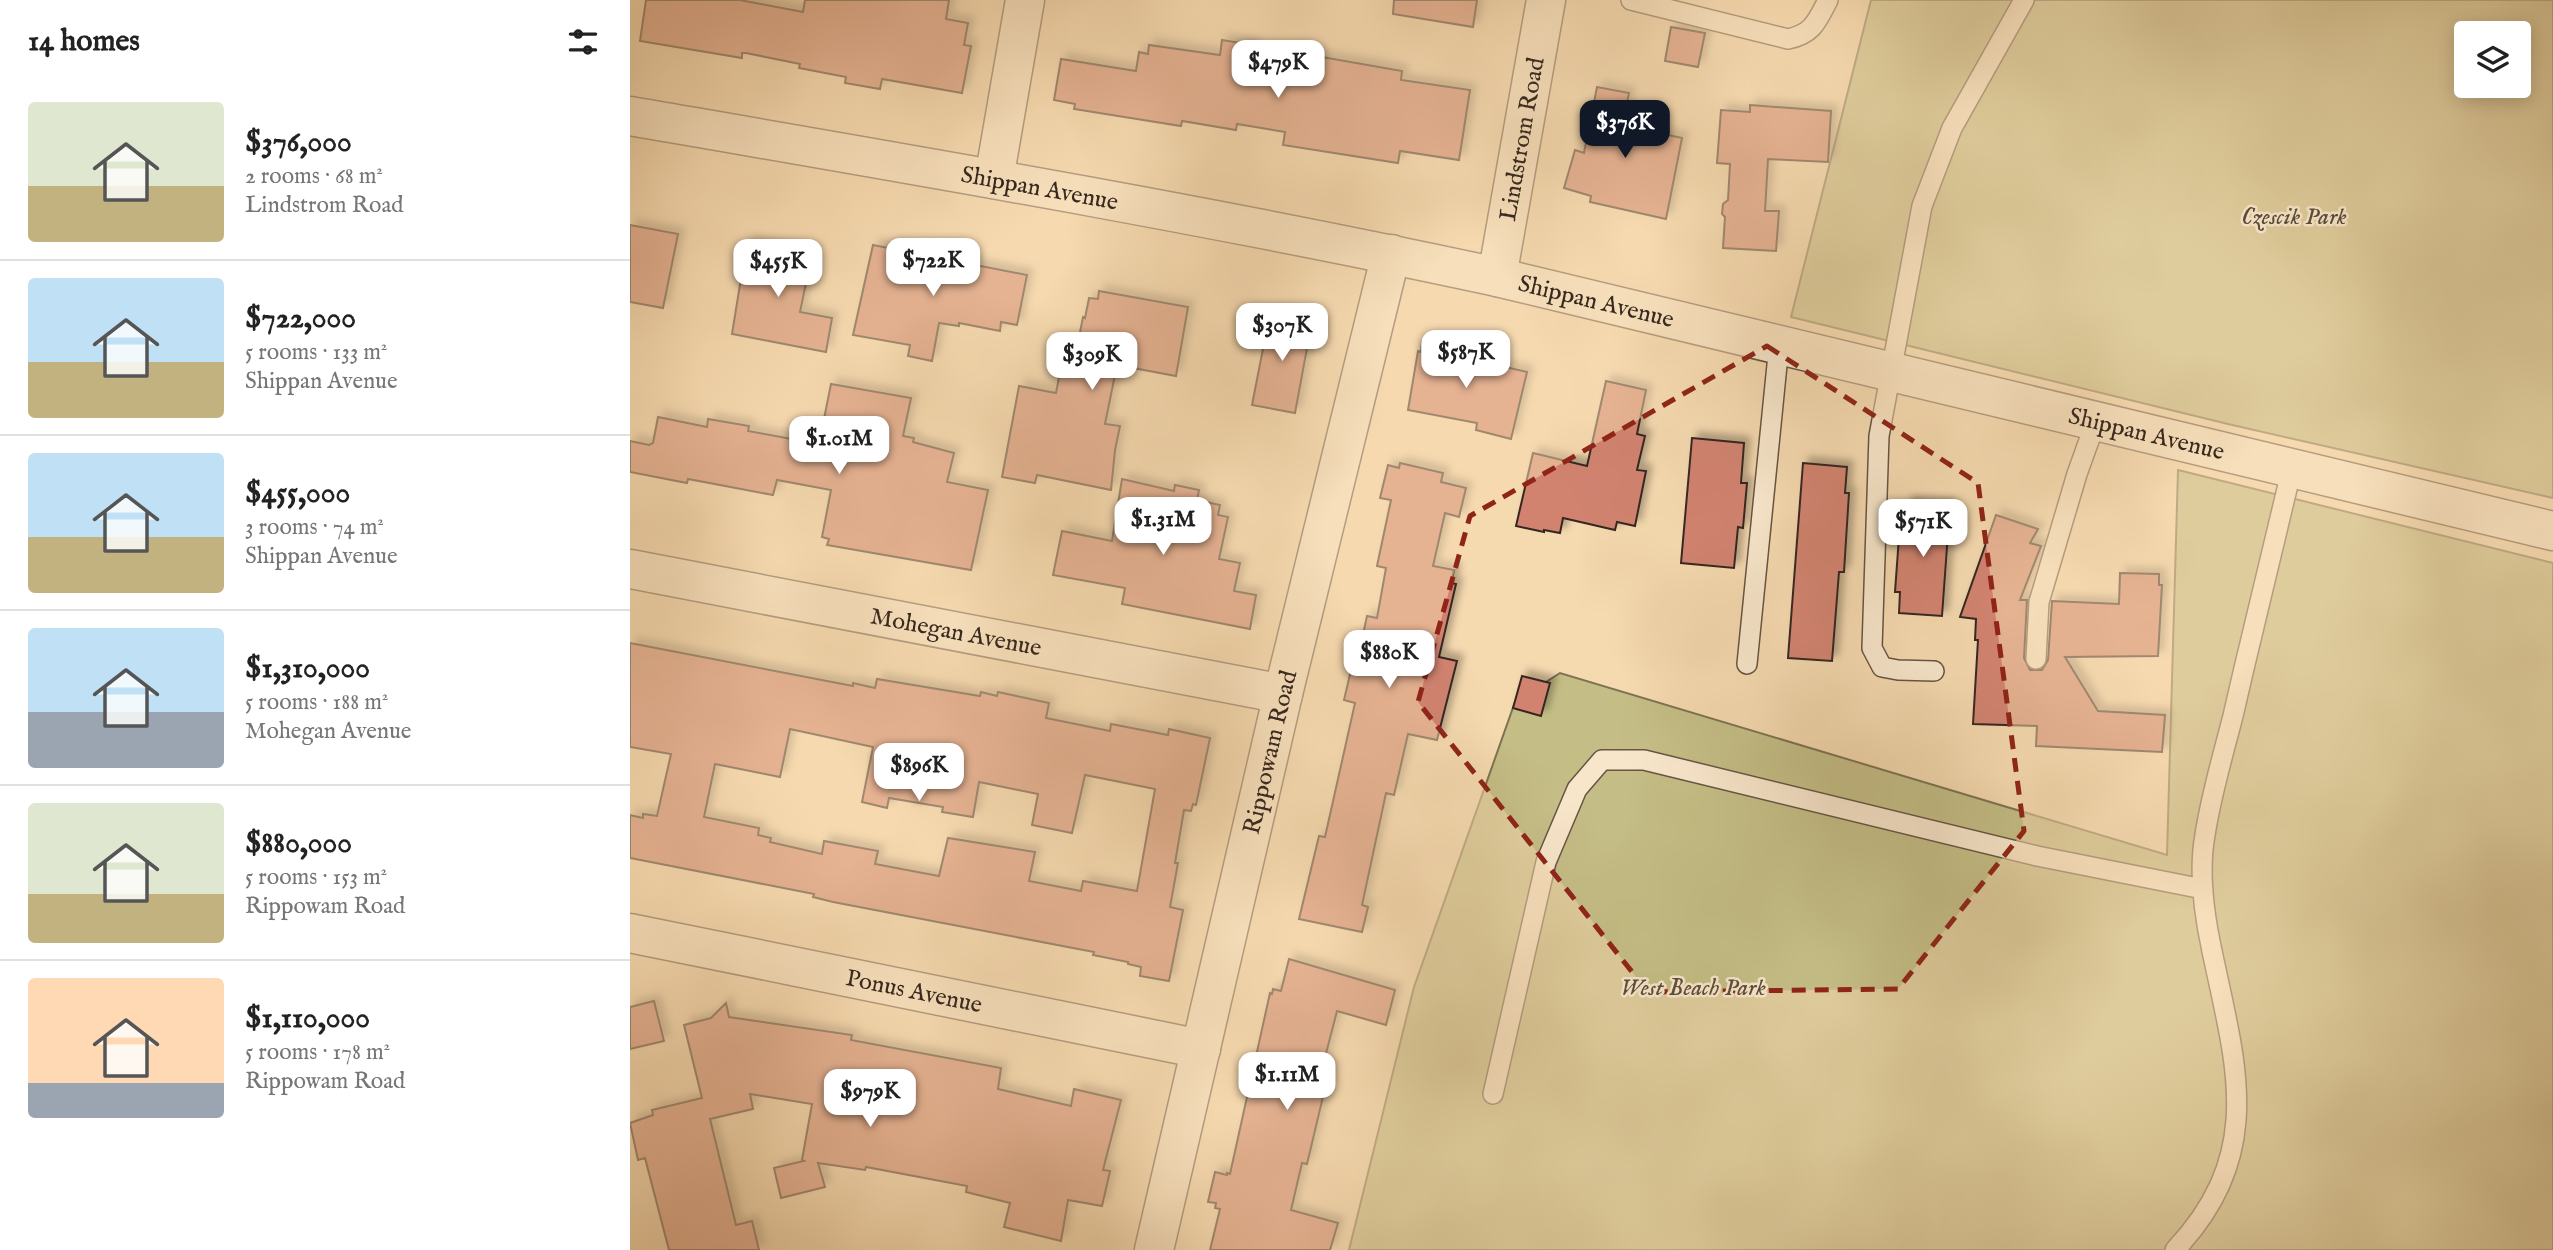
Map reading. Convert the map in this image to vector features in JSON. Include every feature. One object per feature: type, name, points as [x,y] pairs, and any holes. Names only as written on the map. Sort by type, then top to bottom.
[{"type":"street","points":[[994,179],[1025,0]]},
{"type":"street","name":"Lindstrom Road","points":[[1497,277],[1546,0]]},
{"type":"street","name":"Shippan Avenue","points":[[630,116],[994,179],[1391,254],[1497,277],[2553,531]]},
{"type":"street","name":"Rippowam Road","points":[[1154,1250],[1283,694],[1391,254]]},
{"type":"street","name":"Mohegan Avenue","points":[[630,569],[1283,694]]},
{"type":"street","name":"Ponus Avenue","points":[[630,933],[1201,1049]]},
{"type":"lane","points":[[1631,0],[1788,39],[1804,36],[1816,23],[1828,0]]},
{"type":"lane","points":[[1934,671],[1882,667],[1872,648],[1879,436],[1922,206],[1952,128],[2024,0]]},
{"type":"lane","points":[[1747,664],[1779,345]]},
{"type":"lane","points":[[2036,659],[2039,602],[2077,474],[2096,421]]},
{"type":"lane","points":[[2175,1250],[2201,1219],[2221,1183],[2235,1139],[2235,1060],[2203,908],[2204,837],[2291,468]]},
{"type":"lane","points":[[1493,1094],[1546,862],[1577,789],[1602,760],[1644,760],[2037,856],[2203,889]]},
{"type":"highlighted area","points":[[1767,346],[1978,483],[2024,831],[1898,989],[1648,992],[1418,702],[1470,516]]},
{"type":"green space","name":"Czescik Park","points":[[1871,0],[2553,0],[2553,498],[2228,424],[1791,317]]},
{"type":"green space","name":"West Beach Park","points":[[2178,470],[2553,563],[2553,1250],[1349,1250],[1414,987],[1515,702],[1560,673],[2167,855]]},
{"type":"building","points":[[646,0],[740,0],[803,12],[805,0],[949,0],[946,19],[968,23],[964,45],[971,46],[962,93],[882,79],[880,89],[845,83],[846,77],[799,68],[800,64],[746,53],[742,53],[742,58],[640,41]]},
{"type":"building","points":[[1394,0],[1477,0],[1473,27],[1393,14]]},
{"type":"building","points":[[1671,27],[1705,33],[1698,67],[1665,61]]},
{"type":"building","points":[[1222,40],[1253,45],[1251,56],[1315,67],[1316,56],[1402,71],[1401,80],[1470,90],[1459,160],[1400,151],[1398,163],[1283,145],[1285,132],[1237,124],[1236,130],[1182,121],[1181,126],[1074,109],[1075,104],[1054,100],[1061,59],[1136,71],[1139,52],[1148,54],[1149,45],[1220,55]]},
{"type":"building","points":[[1597,87],[1629,93],[1624,117],[1661,123],[1659,133],[1682,138],[1666,219],[1590,202],[1591,196],[1564,188],[1575,150],[1584,153]]},
{"type":"building","points":[[1750,105],[1831,111],[1828,162],[1768,159],[1765,211],[1779,211],[1776,251],[1723,248],[1725,217],[1722,214],[1723,204],[1728,200],[1730,164],[1717,163],[1721,110],[1750,112]]},
{"type":"building","points":[[630,225],[678,234],[663,308],[630,302]]},
{"type":"building","points":[[747,241],[812,254],[800,312],[832,318],[826,352],[732,334]]},
{"type":"building","points":[[873,245],[1027,275],[1017,325],[1001,322],[1000,331],[959,323],[959,326],[939,323],[932,361],[908,356],[910,345],[853,335]]},
{"type":"building","points":[[1099,291],[1188,307],[1176,376],[1117,365],[1105,424],[1120,426],[1111,490],[1037,475],[1035,483],[1002,477],[1019,386],[1056,393],[1063,356],[1075,358],[1089,298],[1098,299]]},
{"type":"building","points":[[1270,313],[1312,321],[1295,413],[1252,405]]},
{"type":"building","points":[[1422,341],[1456,347],[1454,355],[1527,372],[1511,439],[1476,430],[1477,423],[1408,410]]},
{"type":"building","points":[[1606,381],[1646,390],[1637,434],[1645,436],[1637,470],[1646,471],[1635,526],[1617,522],[1615,530],[1563,518],[1560,533],[1516,526],[1533,453],[1587,466]]},
{"type":"building","points":[[831,384],[911,398],[903,436],[914,438],[913,442],[954,453],[947,482],[988,490],[971,570],[827,545],[829,539],[822,537],[831,490],[777,480],[773,495],[688,479],[687,483],[630,472],[630,441],[649,445],[653,443],[658,417],[707,427],[708,419],[749,426],[748,431],[819,444]]},
{"type":"building","points":[[1692,438],[1744,443],[1741,483],[1747,483],[1743,528],[1738,527],[1734,568],[1681,563]]},
{"type":"building","points":[[1400,463],[1443,473],[1441,482],[1466,488],[1459,517],[1445,513],[1433,566],[1454,570],[1451,583],[1456,584],[1439,657],[1457,661],[1437,740],[1408,734],[1394,795],[1386,793],[1362,905],[1368,907],[1362,932],[1299,919],[1319,836],[1325,837],[1355,703],[1344,700],[1352,666],[1356,667],[1367,616],[1377,618],[1386,568],[1377,566],[1391,500],[1380,498],[1388,465],[1399,468]]},
{"type":"building","points":[[1803,463],[1847,467],[1845,493],[1849,493],[1844,572],[1839,572],[1832,661],[1788,658]]},
{"type":"building","points":[[1122,479],[1174,491],[1175,485],[1199,490],[1197,500],[1220,505],[1218,515],[1228,517],[1219,559],[1240,563],[1234,591],[1256,595],[1250,629],[1122,604],[1125,588],[1053,575],[1062,531],[1112,541]]},
{"type":"building","points":[[1906,502],[1950,505],[1942,616],[1899,613],[1900,592],[1895,592],[1900,523],[1905,524]]},
{"type":"building","points":[[1996,515],[2038,529],[2030,543],[2041,546],[2020,600],[2027,600],[2024,658],[2030,670],[2042,670],[2048,660],[2052,601],[2119,604],[2120,573],[2159,574],[2159,585],[2162,585],[2158,656],[2065,657],[2098,711],[2165,715],[2162,752],[2036,746],[2037,726],[1973,724],[1978,640],[1975,640],[1976,619],[1960,617]]},
{"type":"building","points":[[630,643],[853,686],[853,683],[875,688],[877,679],[980,696],[981,692],[997,696],[998,692],[1049,703],[1046,718],[1110,731],[1111,724],[1168,735],[1169,729],[1210,738],[1196,805],[1193,804],[1191,811],[1184,810],[1175,863],[1178,863],[1170,907],[1183,910],[1169,981],[1140,976],[1141,967],[1093,955],[1094,952],[833,902],[813,897],[814,894],[630,858],[630,815],[643,818],[643,814],[657,816],[671,754],[630,747]],"holes":[[[790,729],[873,747],[862,802],[887,808],[889,798],[943,807],[942,812],[973,817],[979,782],[1038,794],[1032,825],[1072,833],[1085,775],[1155,789],[1137,891],[1083,881],[1081,891],[1029,881],[1035,852],[948,838],[939,876],[875,864],[878,851],[824,841],[822,854],[770,842],[771,838],[758,835],[759,828],[704,817],[715,764],[780,777]]]},
{"type":"building","points":[[1522,676],[1550,683],[1541,716],[1513,708]]},
{"type":"building","points":[[1289,959],[1395,990],[1386,1025],[1337,1011],[1323,1065],[1330,1067],[1307,1164],[1302,1163],[1291,1210],[1338,1223],[1330,1250],[1210,1250],[1220,1209],[1215,1208],[1216,1203],[1208,1202],[1215,1172],[1230,1174],[1270,993],[1272,994],[1273,989],[1281,991]]},
{"type":"building","points":[[654,1001],[664,1041],[630,1049],[630,1007]]},
{"type":"building","points":[[726,1003],[729,1017],[852,1035],[851,1040],[1001,1068],[998,1089],[1071,1106],[1074,1089],[1121,1100],[1103,1170],[1110,1171],[1102,1206],[1068,1200],[1061,1241],[1004,1227],[1010,1203],[966,1192],[967,1186],[866,1167],[865,1170],[818,1163],[825,1187],[781,1198],[774,1168],[804,1161],[802,1160],[812,1104],[750,1094],[753,1109],[710,1119],[736,1225],[752,1221],[759,1250],[669,1250],[645,1158],[638,1160],[630,1123],[653,1115],[652,1110],[702,1098],[684,1025],[711,1018]]}]
